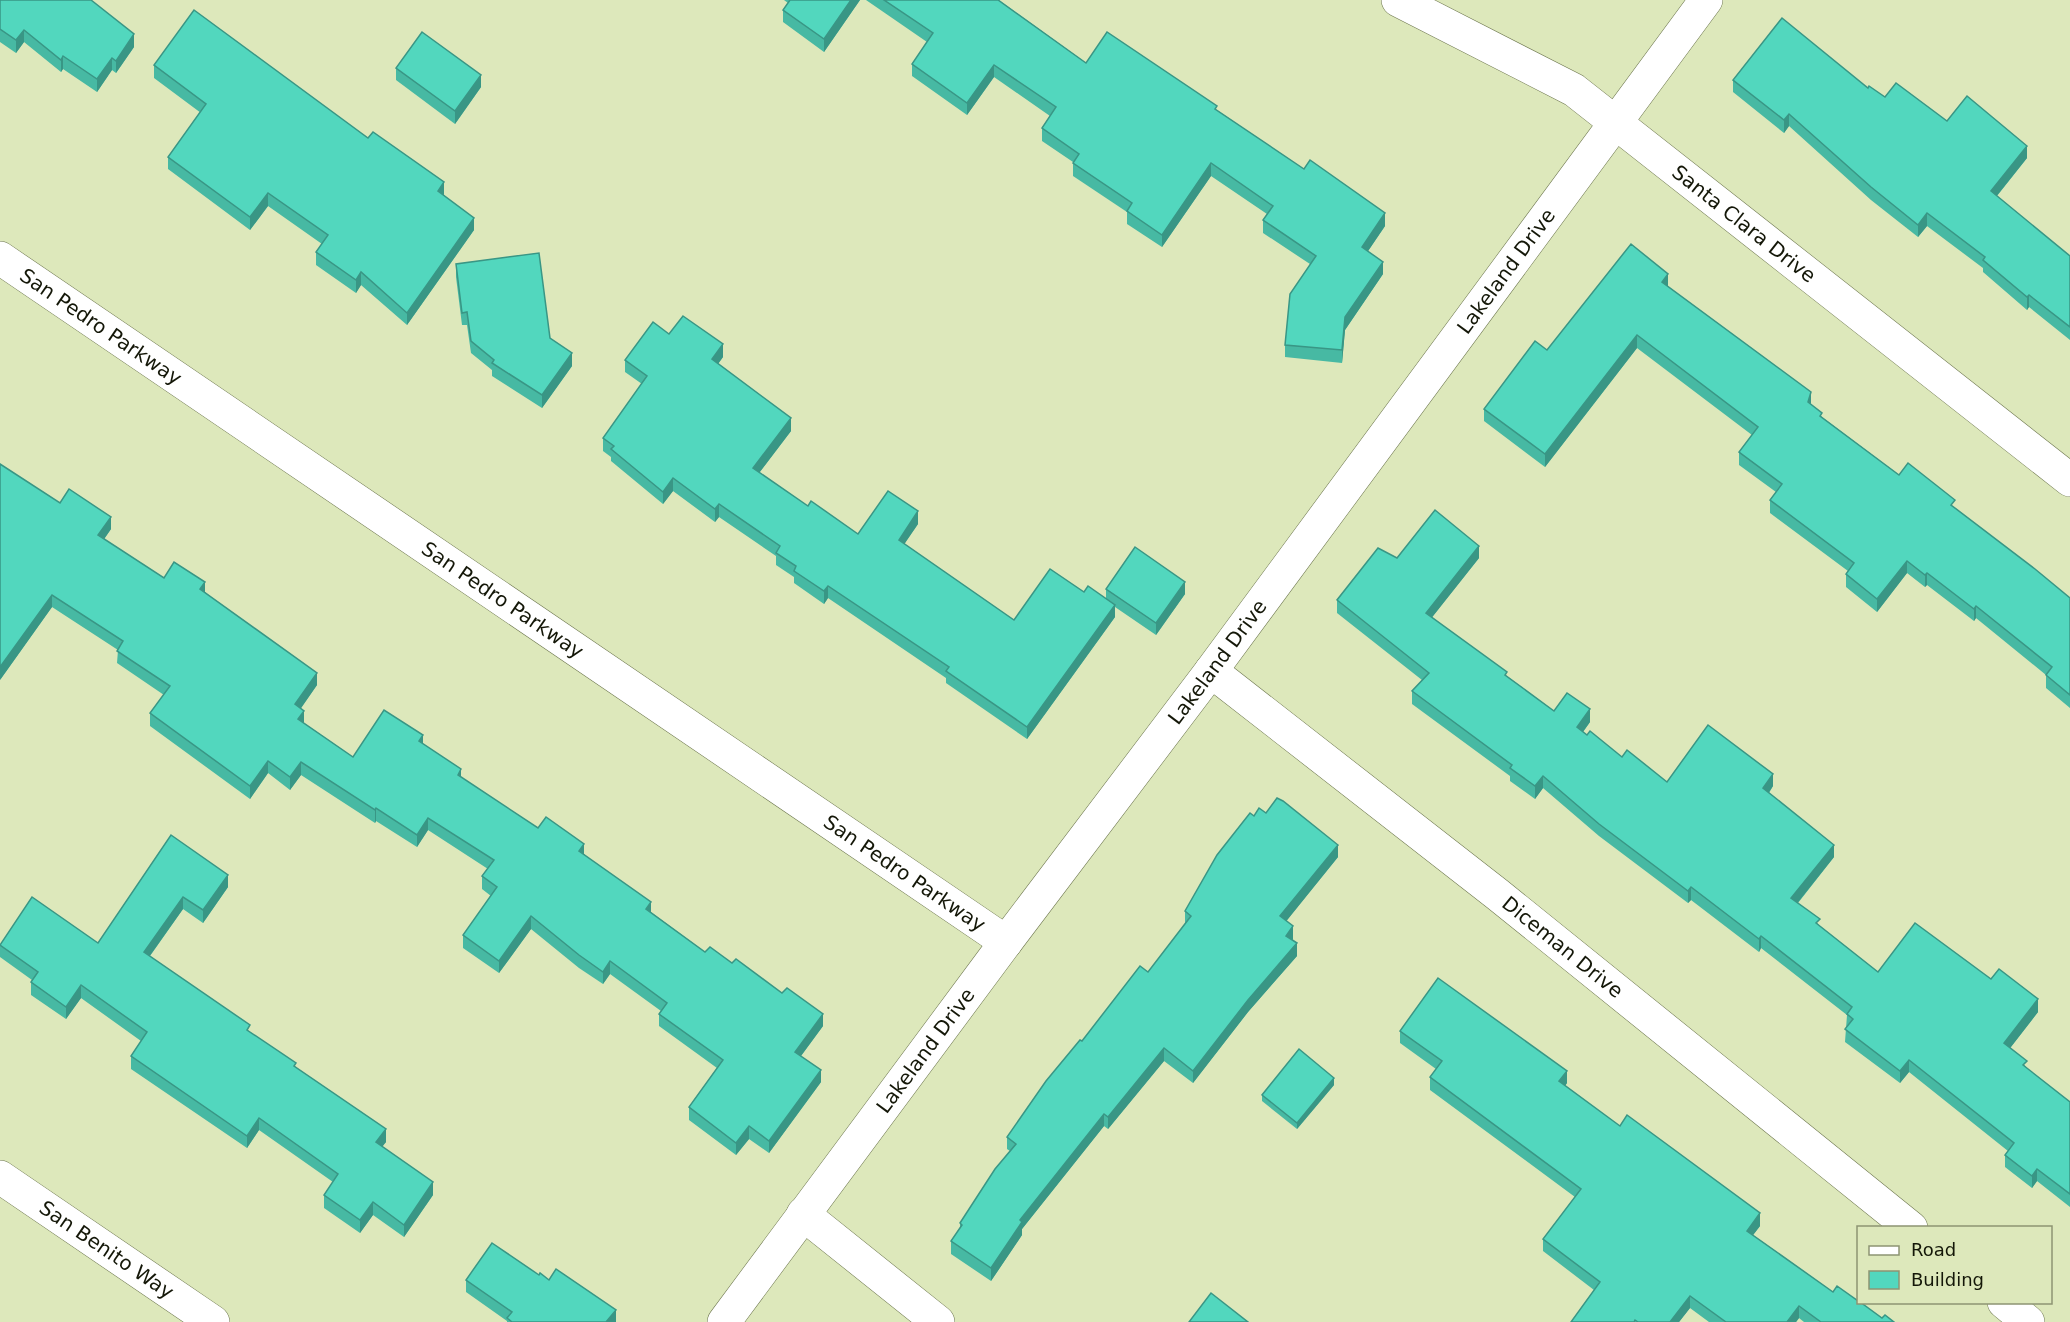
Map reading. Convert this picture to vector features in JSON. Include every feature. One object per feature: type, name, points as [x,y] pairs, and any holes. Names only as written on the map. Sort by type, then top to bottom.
[{"type":"street","name":"Santa Clara Drive","points":[[1398,0],[1574,90],[2070,480]]},
{"type":"street","name":"Lakeland Drive","points":[[724,1322],[1006,942],[1211,671],[1706,0]]},
{"type":"street","name":"San Pedro Parkway","points":[[0,258],[1006,942]]},
{"type":"street","name":"Diceman Drive","points":[[1211,671],[1497,894],[1910,1226]]},
{"type":"street","name":"San Benito Way","points":[[0,1177],[213,1322]]},
{"type":"street","points":[[803,1214],[938,1322]]},
{"type":"street","points":[[2006,1304],[2028,1322]]},
{"type":"building","points":[[0,0],[91,0],[134,34],[116,61],[112,58],[97,79],[63,56],[61,60],[24,30],[16,40],[0,29]]},
{"type":"building","points":[[790,0],[851,0],[824,39],[783,10]]},
{"type":"building","points":[[884,0],[998,0],[1086,63],[1107,32],[1217,106],[1215,109],[1304,169],[1310,160],[1385,213],[1362,247],[1383,262],[1345,317],[1342,350],[1285,345],[1290,294],[1316,256],[1263,220],[1273,206],[1211,163],[1162,235],[1127,211],[1132,203],[1073,163],[1079,154],[1042,128],[1056,107],[994,65],[967,103],[912,64],[933,33]]},
{"type":"building","points":[[194,10],[368,138],[373,132],[444,182],[438,191],[474,218],[407,313],[361,272],[356,280],[316,252],[328,235],[268,193],[250,217],[168,157],[206,104],[154,65]]},
{"type":"building","points":[[1782,18],[1868,88],[1869,86],[1885,97],[1896,83],[1947,121],[1967,96],[2027,146],[1991,191],[2070,256],[2070,327],[2029,295],[2027,297],[1983,260],[1985,257],[1927,213],[1918,225],[1871,187],[1789,114],[1784,120],[1733,80]]},
{"type":"building","points":[[422,32],[481,75],[455,111],[396,68]]},
{"type":"building","points":[[1631,244],[1668,274],[1662,282],[1811,392],[1808,402],[1822,413],[1820,416],[1899,475],[1908,463],[1955,500],[1951,505],[2070,598],[2070,695],[2046,675],[2052,667],[1976,606],[1974,609],[1927,573],[1925,575],[1907,561],[1877,599],[1846,574],[1854,563],[1770,500],[1782,484],[1739,452],[1758,427],[1637,335],[1545,454],[1484,409],[1535,341],[1547,350]]},
{"type":"building","points":[[539,253],[550,338],[572,353],[542,395],[492,363],[494,360],[471,341],[467,312],[462,313],[456,264]]},
{"type":"building","points":[[683,316],[723,344],[712,359],[791,418],[753,468],[808,506],[811,501],[858,534],[888,491],[918,511],[899,540],[1014,620],[1050,569],[1084,592],[1088,586],[1115,605],[1027,727],[946,671],[949,667],[828,586],[824,591],[794,571],[796,566],[776,553],[780,546],[719,504],[715,509],[673,478],[663,492],[611,449],[614,446],[603,438],[647,376],[625,360],[653,322],[669,334]]},
{"type":"building","points":[[0,464],[60,503],[69,489],[111,517],[98,535],[164,578],[174,562],[205,582],[200,589],[317,673],[295,704],[304,711],[298,719],[353,757],[384,710],[423,735],[419,741],[461,769],[458,775],[538,828],[546,817],[584,844],[579,851],[651,902],[646,909],[705,952],[710,947],[732,963],[736,959],[782,993],[787,988],[823,1014],[795,1052],[821,1070],[769,1141],[749,1126],[736,1143],[689,1107],[723,1060],[659,1014],[667,1003],[610,961],[603,972],[531,916],[499,961],[463,935],[497,887],[482,876],[494,860],[428,818],[417,835],[301,762],[290,777],[268,761],[250,786],[150,713],[170,686],[117,651],[123,641],[52,595],[0,667]]},
{"type":"building","points":[[1435,510],[1479,546],[1426,613],[1507,672],[1505,675],[1554,711],[1567,693],[1590,709],[1577,727],[1587,735],[1590,731],[1622,757],[1627,750],[1667,782],[1708,725],[1773,774],[1763,788],[1834,845],[1791,898],[1820,919],[1816,923],[1878,972],[1915,923],[1991,979],[1999,969],[2038,999],[2004,1043],[2027,1061],[2023,1065],[2070,1102],[2070,1194],[2037,1169],[2032,1176],[2005,1155],[2014,1143],[1909,1060],[1900,1071],[1845,1029],[1853,1019],[1847,1014],[1852,1007],[1761,936],[1759,939],[1691,887],[1688,891],[1599,824],[1543,776],[1535,786],[1510,768],[1512,765],[1412,691],[1429,673],[1337,600],[1378,548],[1397,558]]},
{"type":"building","points":[[1135,547],[1185,582],[1156,623],[1106,589]]},
{"type":"building","points":[[1277,798],[1338,845],[1280,916],[1293,926],[1286,936],[1297,943],[1248,1000],[1193,1071],[1164,1048],[1108,1117],[1104,1114],[1020,1220],[1022,1222],[991,1268],[951,1241],[995,1169],[1016,1144],[1007,1137],[1046,1081],[1080,1040],[1082,1041],[1140,966],[1148,972],[1191,916],[1185,911],[1217,855],[1250,813],[1254,816],[1259,808],[1266,813]]},
{"type":"building","points":[[171,835],[228,875],[203,910],[183,897],[144,952],[250,1025],[247,1030],[296,1063],[294,1066],[386,1129],[376,1142],[433,1182],[404,1225],[373,1202],[360,1220],[324,1195],[338,1174],[259,1118],[247,1136],[131,1056],[147,1032],[81,985],[66,1007],[31,982],[38,972],[0,945],[32,897],[98,943]]},
{"type":"building","points":[[1438,978],[1567,1071],[1559,1081],[1620,1126],[1627,1115],[1760,1213],[1747,1231],[1833,1292],[1837,1286],[1857,1300],[1857,1304],[1863,1304],[1882,1318],[1885,1315],[1894,1322],[1821,1322],[1799,1306],[1787,1322],[1726,1322],[1690,1296],[1670,1322],[1638,1322],[1635,1320],[1634,1322],[1571,1322],[1600,1282],[1543,1239],[1581,1189],[1430,1077],[1442,1061],[1400,1031]]},
{"type":"building","points":[[1299,1049],[1334,1078],[1297,1123],[1262,1095]]},
{"type":"building","points":[[492,1243],[549,1280],[556,1269],[616,1310],[606,1322],[512,1322],[507,1318],[512,1312],[466,1280]]},
{"type":"building","points":[[1211,1293],[1248,1322],[1189,1322]]}]
